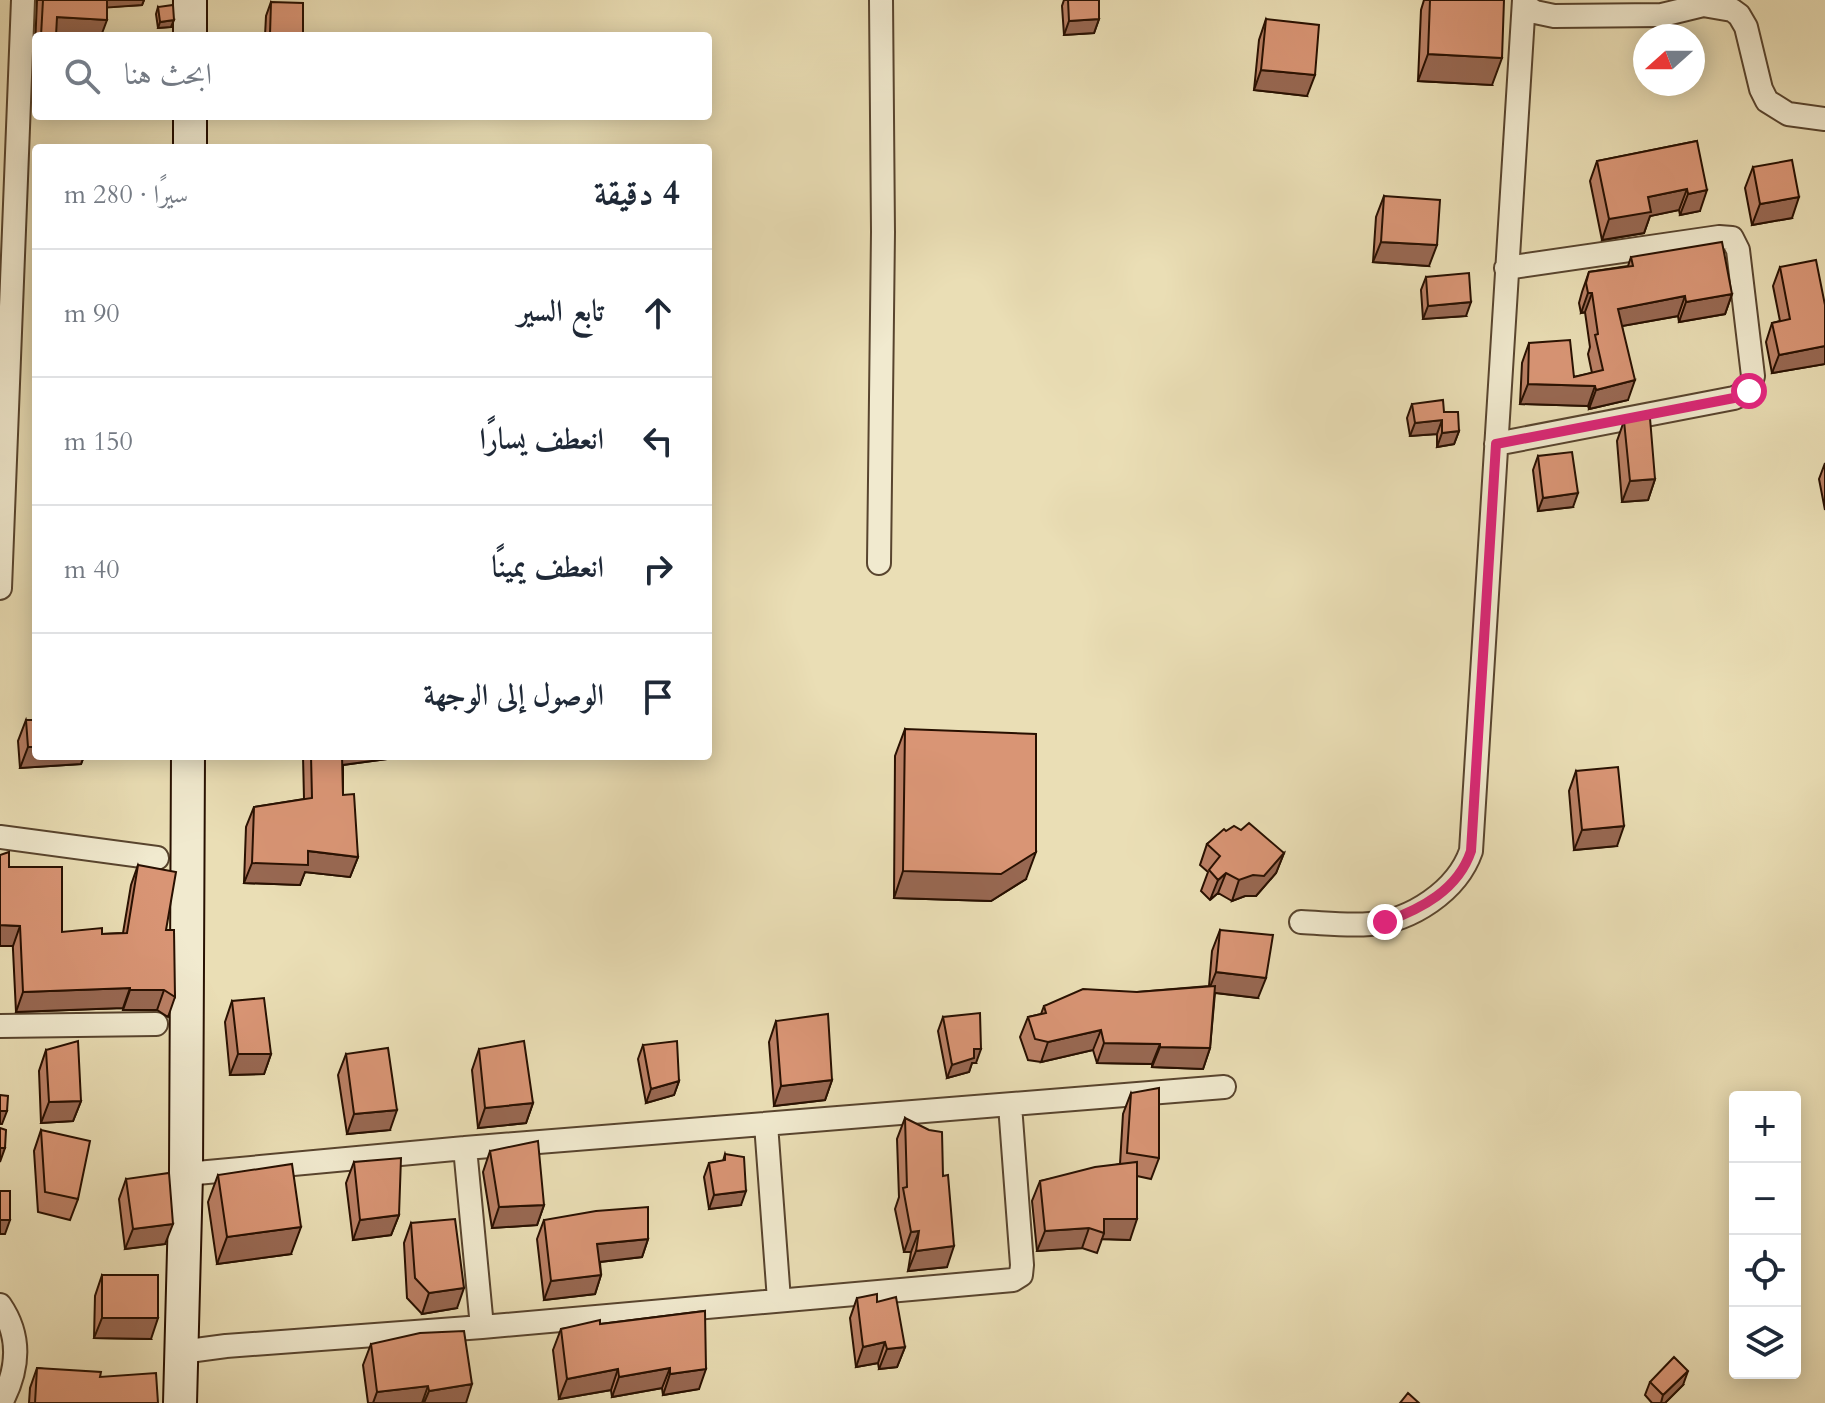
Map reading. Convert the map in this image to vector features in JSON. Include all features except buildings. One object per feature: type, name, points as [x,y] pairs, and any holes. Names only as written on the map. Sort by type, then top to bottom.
[{"type":"street","points":[[0,588],[8,204],[23,0]]},
{"type":"street","points":[[190,0],[190,32]]},
{"type":"street","points":[[879,563],[883,232],[881,0]]},
{"type":"street","points":[[1524,3],[1535,12],[1554,16],[1662,15],[1703,5],[1732,10],[1746,27],[1761,89],[1767,101],[1788,114],[1825,119]]},
{"type":"street","points":[[1301,922],[1358,925],[1393,920],[1439,895],[1453,883],[1467,862],[1474,835],[1524,3]]},
{"type":"street","points":[[190,120],[190,144]]},
{"type":"street","points":[[1496,444],[1734,398],[1749,391],[1753,376],[1738,250],[1732,238],[1719,237],[1506,268]]},
{"type":"street","points":[[180,1403],[186,1174],[188,760]]},
{"type":"street","points":[[0,837],[157,858]]},
{"type":"street","points":[[0,1026],[156,1024]]},
{"type":"street","points":[[186,1174],[465,1148],[1224,1087]]},
{"type":"street","points":[[181,1352],[1008,1281],[1018,1278],[1022,1265],[1010,1105]]},
{"type":"street","points":[[766,1124],[779,1300]]},
{"type":"street","points":[[465,1148],[482,1327]]},
{"type":"street","points":[[0,1305],[6,1314],[17,1360],[14,1378],[1,1403]]},
{"type":"route","points":[[1385,922],[1439,895],[1462,872],[1471,851],[1496,444],[1734,398],[1749,391]]}]
